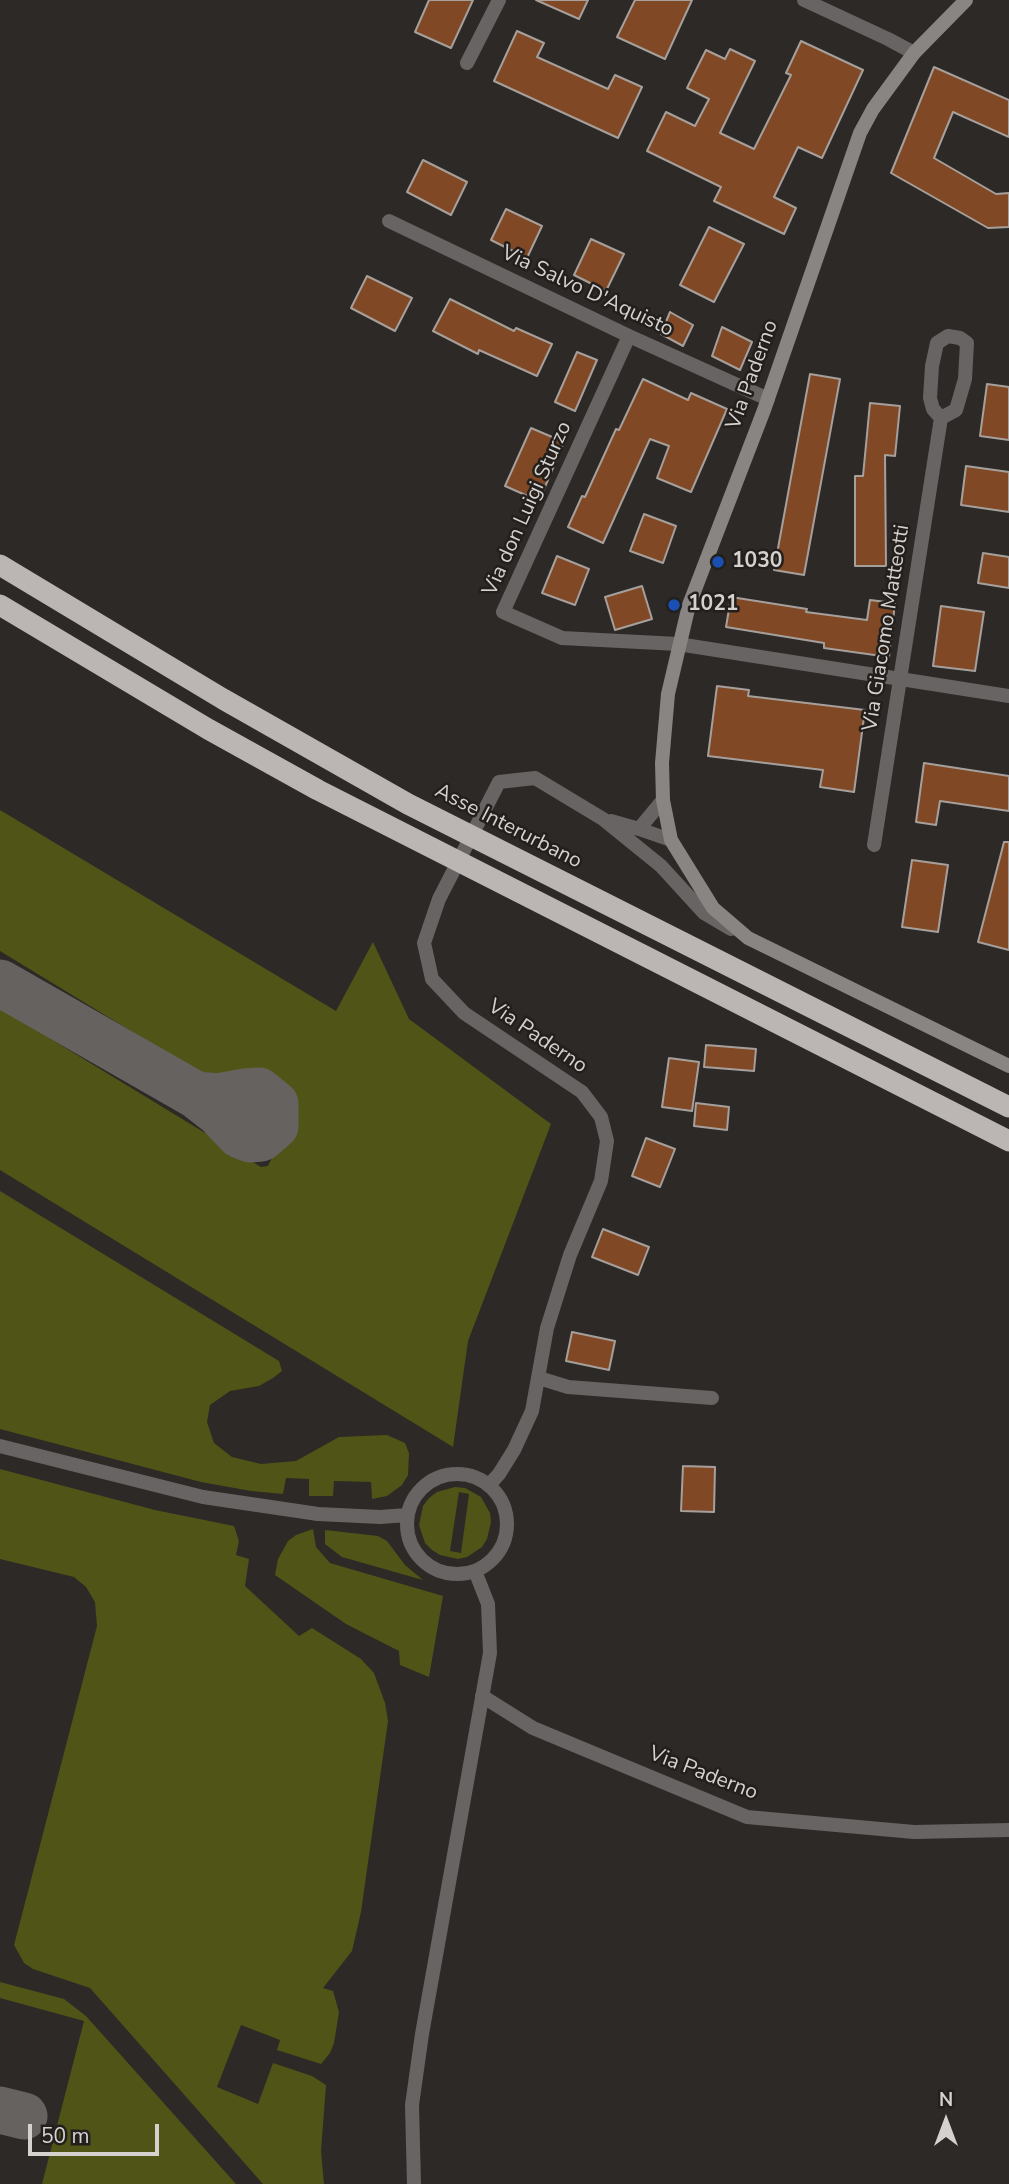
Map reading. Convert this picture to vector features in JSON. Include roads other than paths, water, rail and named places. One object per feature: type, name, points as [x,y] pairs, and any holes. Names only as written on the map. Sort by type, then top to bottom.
[{"type":"highway","name":"Asse Interurbano","points":[[0,565],[201,686],[408,804],[1009,1107]]},
{"type":"highway","points":[[0,605],[208,729],[318,790],[1009,1140]]},
{"type":"street","points":[[467,63],[499,0]]},
{"type":"street","points":[[804,0],[888,38],[914,53]]},
{"type":"street","name":"Via Paderno","points":[[748,938],[713,908],[671,840],[663,800],[663,728],[678,644],[689,604],[768,399],[860,133],[873,108],[914,53],[966,0]]},
{"type":"street","name":"Via Salvo D'Aquisto","points":[[389,221],[768,399]]},
{"type":"street","name":"Via don Luigi Sturzo","points":[[629,336],[503,611],[562,638],[678,644]]},
{"type":"street","name":"Via Giacomo Matteotti","points":[[948,336],[960,338],[967,343],[965,379],[956,410],[941,418],[933,409],[930,398],[932,366],[937,343],[948,336]]},
{"type":"street","name":"Via Giacomo Matteotti","points":[[874,845],[941,418]]},
{"type":"street","points":[[678,644],[1009,696]]},
{"type":"street","name":"Via Paderno","points":[[489,1485],[514,1450],[532,1411],[547,1328],[570,1255],[601,1181],[607,1141],[601,1117],[582,1092],[464,1013],[432,979],[425,943],[439,899],[499,782],[535,778],[603,819],[661,866],[704,913],[748,938],[1009,1066]]},
{"type":"street","points":[[639,829],[663,800]]},
{"type":"street","name":"Via Paderno","points":[[603,819],[671,840]]},
{"type":"street","points":[[661,866],[687,866]]},
{"type":"street","points":[[538,1378],[568,1388],[712,1398]]},
{"type":"street","points":[[0,1446],[203,1497],[318,1514],[380,1517],[407,1515]]},
{"type":"street","points":[[464,1474],[489,1485],[502,1501],[507,1516],[507,1532],[502,1547],[493,1559],[475,1571],[449,1574],[429,1566],[411,1546],[407,1534],[410,1504],[419,1490],[439,1477],[464,1474]]},
{"type":"street","points":[[414,2184],[412,2105],[422,2034],[490,1653],[488,1604],[475,1571]]},
{"type":"street","name":"Via Paderno","points":[[482,1696],[533,1728],[747,1817],[914,1832],[1009,1830]]},
{"type":"place","name":"1030","points":[[718,562]]},
{"type":"place","name":"1021","points":[[674,605]]}]
